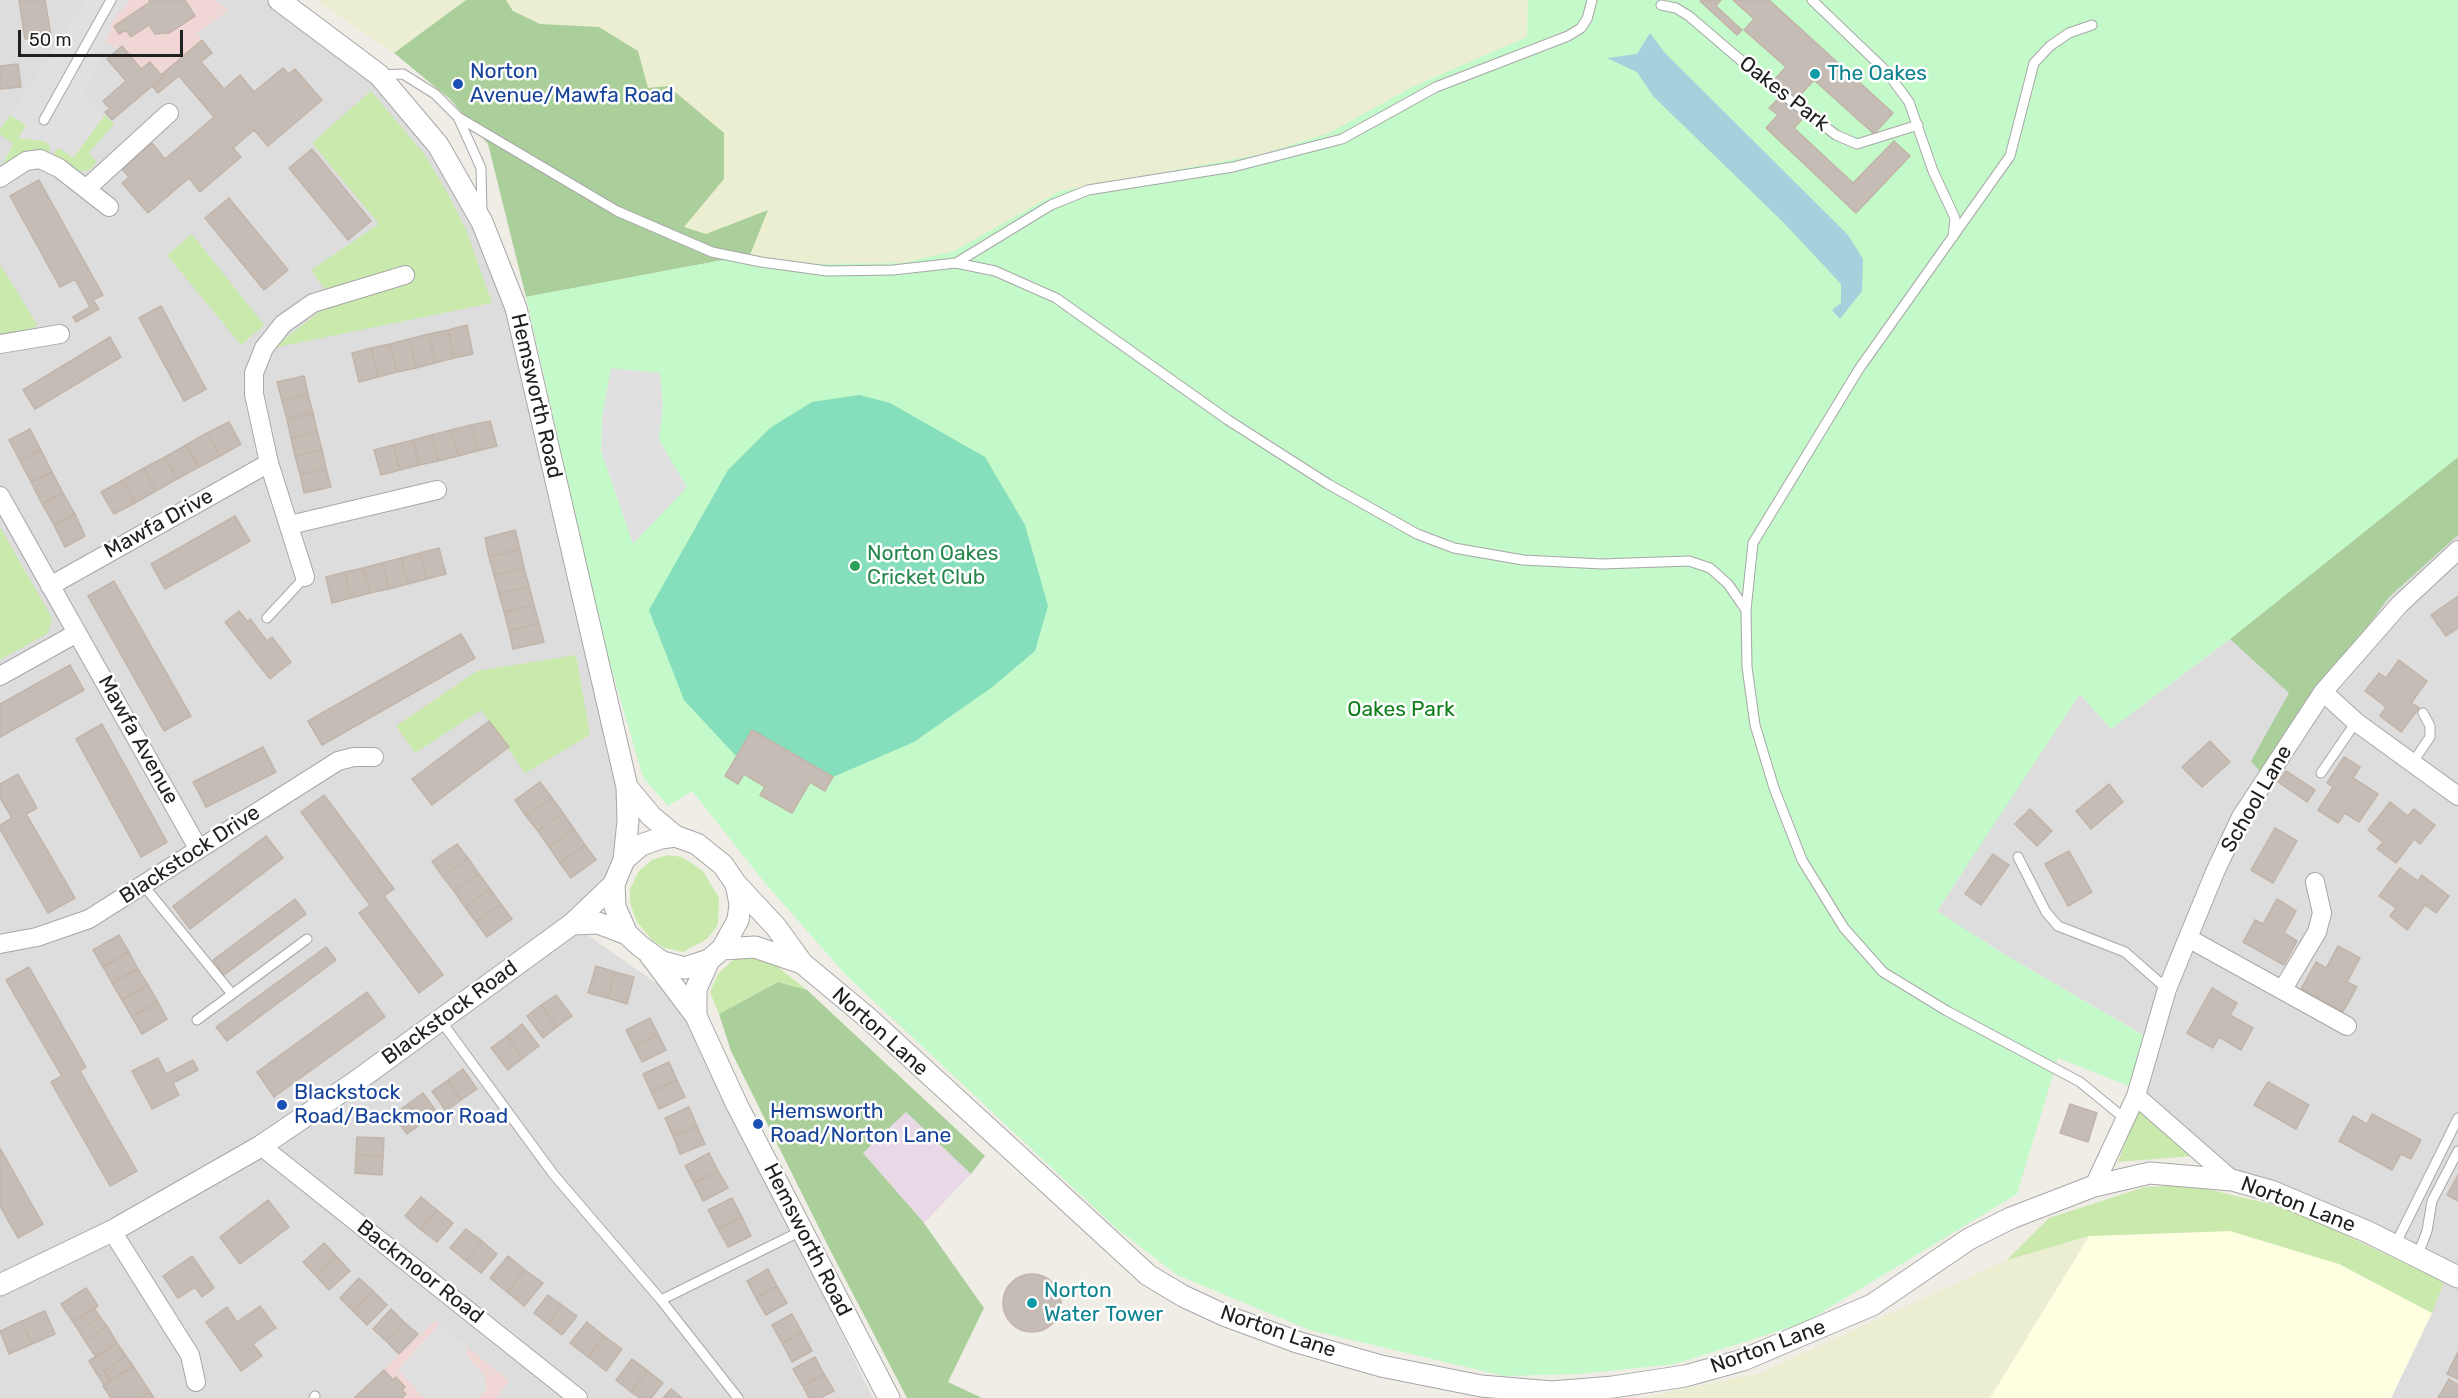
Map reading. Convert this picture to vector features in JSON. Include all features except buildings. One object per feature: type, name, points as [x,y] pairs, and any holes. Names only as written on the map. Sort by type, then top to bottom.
[{"type":"street","name":"Hemsworth Road","points":[[279,0],[350,51],[379,75],[438,145],[482,220],[516,308],[627,787],[628,821],[624,860]]},
{"type":"street","points":[[87,189],[169,113]]},
{"type":"street","points":[[0,178],[26,161],[40,159],[59,168],[109,207]]},
{"type":"street","points":[[305,577],[269,463],[254,393],[254,373],[264,348],[283,324],[313,303],[405,275]]},
{"type":"street","points":[[0,344],[60,334]]},
{"type":"street","name":"Mawfa Drive","points":[[50,586],[269,463]]},
{"type":"street","points":[[290,525],[437,490]]},
{"type":"street","name":"Mawfa Avenue","points":[[0,496],[198,848]]},
{"type":"street","name":"School Lane","points":[[2094,1186],[2136,1096],[2167,989],[2241,817],[2323,692],[2400,604],[2458,550]]},
{"type":"street","points":[[0,676],[77,633]]},
{"type":"street","points":[[2323,692],[2356,722],[2458,796]]},
{"type":"street","name":"Blackstock Drive","points":[[0,944],[37,937],[89,919],[338,761],[354,757],[374,758]]},
{"type":"street","name":"Hemsworth Road","points":[[627,787],[651,816],[675,836]]},
{"type":"street","points":[[572,924],[598,923],[627,934],[650,955],[685,968],[715,955],[738,920],[740,904],[736,884],[723,865],[697,844],[675,836],[641,845],[624,860],[614,884],[615,907],[627,934]]},
{"type":"street","points":[[2283,989],[2317,932],[2322,913],[2315,882]]},
{"type":"street","name":"Blackstock Road","points":[[0,1285],[112,1231],[261,1146],[572,924],[614,884]]},
{"type":"street","name":"Norton Lane","points":[[736,884],[776,927],[802,963],[868,1018],[1148,1275],[1183,1296],[1226,1316],[1297,1342],[1381,1366],[1481,1386],[1552,1392],[1613,1387],[1684,1376],[1743,1360],[1872,1305],[1969,1239],[2011,1218],[2094,1186],[2150,1173],[2232,1180],[2316,1208],[2458,1278]]},
{"type":"street","points":[[2188,938],[2249,974],[2283,989],[2347,1026]]},
{"type":"street","name":"Norton Lane","points":[[715,955],[755,947],[802,963]]},
{"type":"street","name":"Hemsworth Road","points":[[650,955],[696,1016],[736,1105],[889,1398]]},
{"type":"street","name":"Hemsworth Road","points":[[696,1016],[696,989],[715,955]]},
{"type":"street","points":[[2136,1096],[2232,1180]]},
{"type":"street","name":"Backmoor Road","points":[[261,1146],[577,1398]]},
{"type":"street","points":[[112,1231],[190,1355],[196,1382]]},
{"type":"lane","points":[[44,120],[111,0]]},
{"type":"lane","points":[[956,262],[1051,204],[1088,190],[1233,167],[1342,139],[1437,87],[1568,36],[1581,28],[1587,20],[1592,0]]},
{"type":"lane","points":[[1812,0],[1886,71],[1909,102],[1933,171],[1955,218],[1952,240]]},
{"type":"lane","name":"Oakes Park","points":[[1660,5],[1676,8],[1689,15],[1765,81],[1836,135],[1857,144],[1918,125]]},
{"type":"lane","points":[[2092,25],[2069,33],[2050,46],[2034,63],[2010,156],[1859,369],[1753,543],[1746,610],[1747,667],[1755,725],[1774,788],[1802,860],[1844,928],[1883,972],[1947,1011],[2080,1082],[2124,1118]]},
{"type":"lane","points":[[379,75],[403,74],[435,94],[458,117],[617,211],[712,252],[761,262],[827,271],[893,270],[956,262],[995,271],[1056,298],[1228,420],[1328,484],[1417,534],[1454,548],[1522,560],[1602,564],[1689,561],[1710,568],[1728,584],[1746,610]]},
{"type":"lane","points":[[458,117],[481,168],[482,220]]},
{"type":"lane","points":[[267,618],[305,577]]},
{"type":"lane","points":[[2413,762],[2430,737],[2430,726],[2423,713]]},
{"type":"lane","points":[[2321,773],[2356,722]]},
{"type":"lane","points":[[2018,857],[2046,912],[2058,926],[2125,952],[2167,989]]},
{"type":"lane","points":[[144,886],[232,994]]},
{"type":"lane","points":[[197,1020],[307,939]]},
{"type":"lane","points":[[440,1020],[554,1175],[661,1300],[738,1398]]},
{"type":"lane","points":[[2395,1246],[2458,1118]]},
{"type":"lane","points":[[2417,1258],[2427,1230],[2432,1201],[2458,1151]]},
{"type":"lane","points":[[661,1300],[801,1230]]},
{"type":"shaded area","points":[[0,0],[279,0],[412,112],[516,308],[627,787],[624,860],[572,924],[680,1000],[873,1398],[0,1398]]},
{"type":"shaded area","points":[[86,0],[213,0],[229,10],[197,33],[202,40],[161,75],[150,62],[141,69],[118,49],[106,43],[90,83],[82,95],[105,115],[61,148],[50,146],[10,115]]},
{"type":"shaded area","points":[[86,0],[130,0],[110,24],[112,27],[90,83],[82,95],[105,115],[73,158],[61,148],[50,146],[45,141],[18,138],[26,125],[10,115]]},
{"type":"shaded area","points":[[316,0],[466,0],[394,53]]},
{"type":"shaded area","points":[[506,0],[1528,0],[1527,37],[1412,87],[1329,133],[1262,154],[1060,191],[954,251],[903,263],[814,264],[750,255],[683,227],[724,179],[647,88],[638,51],[599,27],[540,24],[513,11]]},
{"type":"shaded area","points":[[611,368],[660,373],[663,406],[659,440],[687,487],[633,544],[601,451],[602,417]]},
{"type":"shaded area","points":[[2458,457],[2458,1398],[2391,1398],[2432,1313],[2447,1271],[2232,1180],[2136,1096],[2152,1040],[2002,953],[1936,911],[2080,694],[2111,729],[2230,639]]},
{"type":"shaded area","points":[[906,1112],[971,1174],[924,1223],[863,1153]]},
{"type":"shaded area","points":[[2230,1231],[2339,1264],[2432,1313],[2391,1398],[1990,1398],[2089,1236]]},
{"type":"shaded area","points":[[2089,1236],[1990,1398],[1640,1398],[1760,1373],[2007,1260]]},
{"type":"shaded area","points":[[435,1321],[509,1381],[496,1398],[354,1398]]},
{"type":"shaded area","points":[[439,1324],[468,1348],[465,1354],[483,1373],[487,1388],[480,1398],[424,1398],[398,1370]]},
{"type":"green space","points":[[466,0],[506,0],[513,11],[540,24],[599,27],[638,51],[648,88],[668,86],[724,133],[724,179],[684,227],[706,234],[768,210],[750,255],[526,297],[488,144],[450,99],[394,53]]},
{"type":"green space","name":"Oakes Park","points":[[1528,0],[2458,0],[2458,457],[2230,639],[2111,729],[2080,694],[1937,911],[2002,953],[2148,1038],[2131,1087],[2058,1058],[2017,1194],[1804,1323],[1675,1364],[1581,1374],[1504,1376],[1310,1330],[1177,1275],[1116,1228],[846,975],[765,883],[692,791],[668,806],[643,777],[606,650],[526,297],[750,255],[814,264],[903,263],[954,251],[1060,191],[1262,154],[1329,133],[1412,87],[1527,37]]},
{"type":"green space","points":[[371,91],[425,155],[447,192],[467,232],[492,303],[273,348],[333,301],[311,270],[379,224],[312,143]]},
{"type":"green space","points":[[10,115],[26,125],[19,138],[45,141],[50,146],[49,152],[36,150],[1,168],[13,144],[0,134],[0,129]]},
{"type":"green space","points":[[105,115],[114,124],[89,153],[97,162],[90,170],[77,172],[55,157],[54,152],[59,148],[73,158]]},
{"type":"green space","points":[[192,234],[264,325],[241,345],[167,255]]},
{"type":"green space","points":[[0,264],[38,326],[0,339]]},
{"type":"green space","name":"Norton Oakes Cricket Club","points":[[859,395],[890,403],[985,457],[1025,525],[1048,606],[1035,651],[991,688],[914,742],[833,777],[752,730],[736,756],[684,700],[649,610],[728,470],[770,428],[812,402]]},
{"type":"green space","points":[[2458,457],[2458,535],[2388,598],[2263,775],[2251,761],[2289,693],[2230,639]]},
{"type":"green space","points":[[0,527],[52,618],[48,633],[0,660]]},
{"type":"green space","points":[[576,655],[590,735],[525,773],[481,710],[415,753],[396,726],[477,671]]},
{"type":"green space","points":[[667,855],[682,857],[703,871],[719,898],[718,925],[707,939],[683,952],[664,948],[651,939],[637,922],[630,903],[630,889],[639,871],[652,860]]},
{"type":"green space","points":[[738,955],[769,960],[807,990],[778,982],[719,1014],[710,992],[718,974]]},
{"type":"green space","points":[[778,982],[807,990],[985,1156],[971,1174],[906,1112],[863,1153],[924,1223],[984,1308],[948,1382],[982,1398],[907,1398],[731,1051],[719,1014]]},
{"type":"green space","points":[[2138,1110],[2192,1156],[2118,1162]]},
{"type":"green space","points":[[2190,1185],[2291,1209],[2444,1282],[2432,1313],[2339,1264],[2230,1231],[2089,1236],[2007,1260],[2049,1218],[2145,1187]]},
{"type":"water","points":[[1650,33],[1664,52],[1848,235],[1863,259],[1862,291],[1840,319],[1832,310],[1841,303],[1841,284],[1783,222],[1653,96],[1637,72],[1607,58],[1637,54]]},
{"type":"place","name":"The Oakes","points":[[1815,74]]},
{"type":"place","name":"Norton Avenue/Mawfa Road","points":[[458,84]]},
{"type":"place","name":"Norton Oakes Cricket Club","points":[[855,566]]},
{"type":"place","name":"Blackstock Road/Backmoor Road","points":[[282,1105]]},
{"type":"place","name":"Hemsworth Road/Norton Lane","points":[[758,1124]]},
{"type":"place","name":"Norton Water Tower","points":[[1032,1303]]}]
